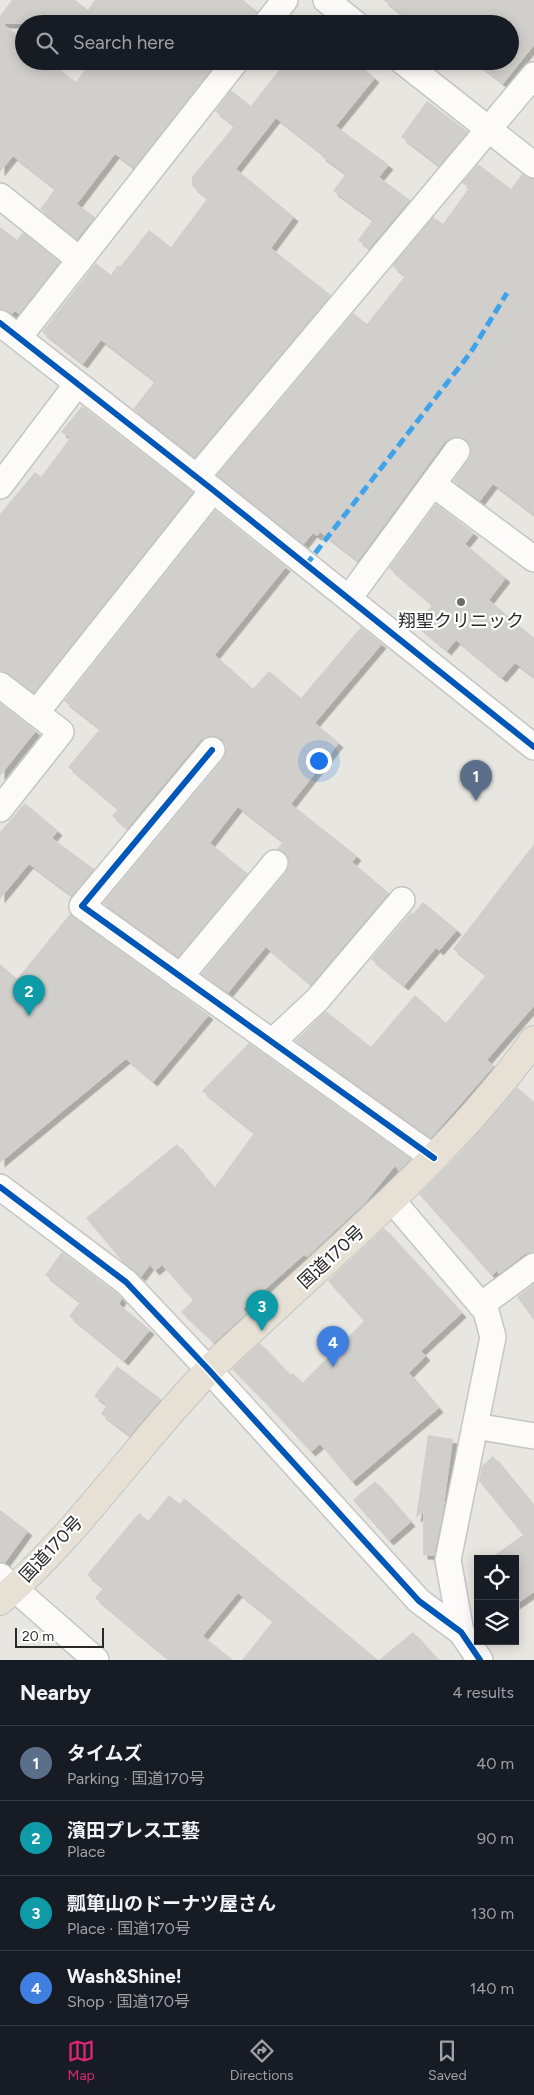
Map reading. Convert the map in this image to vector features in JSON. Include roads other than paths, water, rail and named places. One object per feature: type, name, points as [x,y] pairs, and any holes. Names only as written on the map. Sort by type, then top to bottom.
[{"type":"highway","name":"国道170号","points":[[5,1588],[72,1528],[209,1370],[392,1200],[434,1158],[477,1110],[534,1040]]},
{"type":"street","points":[[273,15],[285,0]]},
{"type":"street","points":[[326,0],[345,15]]},
{"type":"street","points":[[229,70],[80,260],[9,330],[533,743]]},
{"type":"street","points":[[413,70],[487,130],[534,165]]},
{"type":"street","points":[[36,714],[205,483],[487,130],[534,75]]},
{"type":"street","points":[[0,196],[80,260]]},
{"type":"street","points":[[0,486],[77,384]]},
{"type":"street","points":[[349,598],[457,451]]},
{"type":"street","points":[[433,484],[534,559]]},
{"type":"street","points":[[0,685],[61,732],[0,809]]},
{"type":"street","points":[[212,750],[82,906],[434,1158]]},
{"type":"street","points":[[180,977],[274,863]]},
{"type":"street","points":[[272,1042],[317,1000],[402,900]]},
{"type":"street","points":[[0,1187],[126,1282],[209,1370],[419,1601],[461,1632],[480,1660]]},
{"type":"street","points":[[392,1200],[486,1310],[493,1337],[448,1560],[461,1632]]},
{"type":"street","points":[[481,1305],[534,1266]]},
{"type":"street","points":[[475,1426],[534,1436]]},
{"type":"street","points":[[5,1588],[96,1660]]},
{"type":"place","name":"翔聖クリニック","points":[[461,602]]},
{"type":"place","name":"タイムズ","points":[[476,801]]},
{"type":"place","name":"濱田プレス工藝","points":[[29,1016]]},
{"type":"place","name":"瓢箪山のドーナツ屋さん","points":[[262,1331]]},
{"type":"place","name":"Wash&Shine!","points":[[333,1367]]}]
